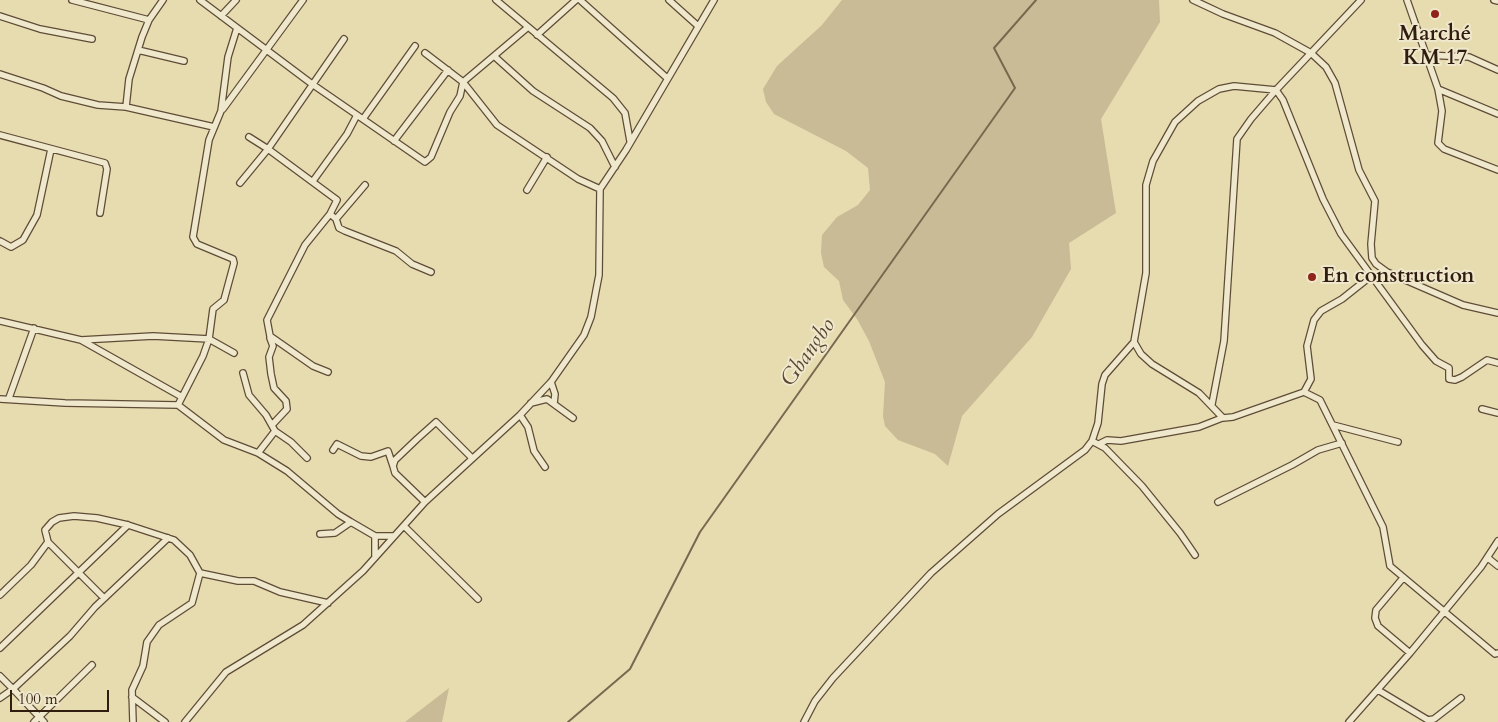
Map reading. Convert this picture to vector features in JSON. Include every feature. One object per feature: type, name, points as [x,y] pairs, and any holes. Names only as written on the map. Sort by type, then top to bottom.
[{"type":"street","points":[[72,0],[150,20]]},
{"type":"street","points":[[126,107],[127,90],[138,50],[150,20],[164,0]]},
{"type":"street","points":[[200,0],[312,84],[425,162],[428,161],[460,96],[463,82],[527,28]]},
{"type":"street","points":[[221,16],[236,0]]},
{"type":"street","points":[[178,405],[196,373],[209,339],[213,309],[224,300],[234,263],[233,259],[197,244],[193,238],[209,140],[221,111],[303,0]]},
{"type":"street","points":[[496,0],[527,28],[572,62],[613,98],[625,113],[630,141]]},
{"type":"street","points":[[537,35],[576,0]]},
{"type":"street","points":[[580,0],[667,78]]},
{"type":"street","points":[[669,0],[698,26]]},
{"type":"street","points":[[185,722],[232,666],[292,632],[328,603],[375,557],[425,502],[520,415],[551,382],[584,335],[591,318],[599,275],[600,189],[714,0]]},
{"type":"street","points":[[1192,0],[1223,14],[1275,32],[1310,53],[1326,67],[1335,83],[1357,164],[1372,193],[1374,202],[1371,244],[1372,258],[1376,264],[1388,272],[1463,305],[1498,313]]},
{"type":"street","points":[[1212,404],[1224,341],[1237,139],[1251,118],[1361,0]]},
{"type":"street","points":[[1407,0],[1438,89],[1442,111],[1438,143],[1444,149],[1498,170]]},
{"type":"street","points":[[1494,0],[1498,1]]},
{"type":"street","points":[[0,16],[40,29],[92,39]]},
{"type":"street","points":[[221,111],[228,58],[237,28]]},
{"type":"street","points":[[240,183],[268,149],[344,39]]},
{"type":"street","points":[[363,119],[415,46]]},
{"type":"street","points":[[138,50],[184,61]]},
{"type":"street","points":[[426,53],[463,82],[497,124],[578,179],[600,189]]},
{"type":"street","points":[[1425,55],[1469,57],[1498,70]]},
{"type":"street","points":[[494,56],[533,91],[590,128],[602,142],[615,167]]},
{"type":"street","points":[[394,141],[448,70]]},
{"type":"street","points":[[0,74],[61,96],[98,105],[126,107],[214,127]]},
{"type":"street","points":[[804,722],[815,701],[833,678],[937,568],[998,514],[1084,450],[1092,441],[1098,423],[1102,384],[1106,376],[1134,342],[1146,273],[1146,185],[1152,161],[1163,139],[1175,122],[1198,100],[1219,89],[1234,86],[1276,90],[1283,100],[1323,199],[1341,234],[1422,344],[1436,361],[1449,368],[1449,379],[1462,378],[1487,360],[1498,363]]},
{"type":"street","points":[[1438,89],[1498,114]]},
{"type":"street","points":[[313,182],[348,134],[357,115]]},
{"type":"street","points":[[0,136],[105,163],[107,169],[100,213]]},
{"type":"street","points":[[249,137],[337,200],[330,214],[305,245],[267,315],[273,346],[269,357],[271,374],[274,388],[286,400],[287,409],[258,453]]},
{"type":"street","points":[[0,241],[12,247],[23,240],[37,215],[52,149]]},
{"type":"street","points":[[527,190],[547,157]]},
{"type":"street","points":[[336,219],[340,211],[365,185]]},
{"type":"street","points":[[330,214],[336,219],[340,228],[345,231],[396,251],[412,264],[431,272]]},
{"type":"street","points":[[1098,444],[1107,440],[1120,441],[1199,427],[1304,392],[1311,379],[1307,346],[1314,320],[1321,312],[1342,299],[1371,276]]},
{"type":"street","points":[[0,320],[82,340],[182,397]]},
{"type":"street","points":[[9,398],[34,328]]},
{"type":"street","points":[[82,340],[153,336],[209,339],[234,353]]},
{"type":"street","points":[[270,336],[313,366],[328,372]]},
{"type":"street","points":[[1134,342],[1141,354],[1152,364],[1199,392],[1223,418]]},
{"type":"street","points":[[243,373],[249,395],[274,428],[307,458]]},
{"type":"street","points":[[551,382],[555,394],[554,404]]},
{"type":"street","points":[[1304,392],[1320,400],[1342,443],[1383,527],[1390,566],[1497,655]]},
{"type":"street","points":[[0,399],[9,398],[65,404],[178,405],[224,440],[258,453],[287,471],[338,514],[375,536],[394,536]]},
{"type":"street","points":[[531,403],[546,399],[574,418]]},
{"type":"street","points":[[1482,409],[1498,413]]},
{"type":"street","points":[[520,415],[528,426],[534,450],[545,468]]},
{"type":"street","points":[[393,466],[395,460],[436,422],[472,458]]},
{"type":"street","points":[[1333,425],[1398,442]]},
{"type":"street","points":[[1092,441],[1098,444],[1160,507],[1195,555]]},
{"type":"street","points":[[1218,502],[1318,450],[1342,443]]},
{"type":"street","points":[[333,450],[337,444],[361,456],[371,457],[388,451],[394,473],[425,502]]},
{"type":"street","points":[[104,598],[48,542],[45,530],[52,522],[59,518],[74,516],[128,525],[168,538],[182,546],[200,573],[238,581],[254,581],[280,592],[328,603]]},
{"type":"street","points":[[320,534],[335,534],[352,522]]},
{"type":"street","points":[[0,648],[128,525]]},
{"type":"street","points":[[404,526],[478,599]]},
{"type":"street","points":[[375,536],[375,557]]},
{"type":"street","points":[[0,698],[13,689],[70,636],[104,598],[168,538]]},
{"type":"street","points":[[1350,722],[1488,558],[1498,541]]},
{"type":"street","points":[[0,595],[31,565],[48,542]]},
{"type":"street","points":[[1488,558],[1498,566]]},
{"type":"street","points":[[133,722],[132,697],[134,685],[143,666],[147,642],[152,632],[192,603],[200,573]]},
{"type":"street","points":[[1403,578],[1376,610],[1375,618],[1378,626],[1410,653]]},
{"type":"street","points":[[34,722],[92,665]]},
{"type":"street","points":[[0,676],[44,722]]},
{"type":"street","points":[[1378,690],[1428,720],[1434,719],[1461,698]]},
{"type":"street","points":[[132,697],[165,722]]},
{"type":"shaded area","points":[[842,0],[1159,0],[1160,22],[1101,119],[1116,213],[1069,243],[1071,269],[1032,337],[962,416],[948,466],[935,454],[898,440],[885,426],[883,416],[885,382],[869,341],[857,319],[843,300],[839,281],[824,267],[821,253],[822,235],[837,217],[858,205],[870,190],[868,168],[846,151],[774,114],[766,102],[763,89],[777,66],[822,25]]},
{"type":"shaded area","points":[[449,688],[442,722],[405,722]]},
{"type":"waterway","name":"Gbangbo","points":[[568,722],[630,669],[700,532],[1015,88],[994,48],[1036,0]]},
{"type":"place","name":"Marché KM 17","points":[[1435,14]]},
{"type":"place","name":"En construction","points":[[1312,277]]}]
